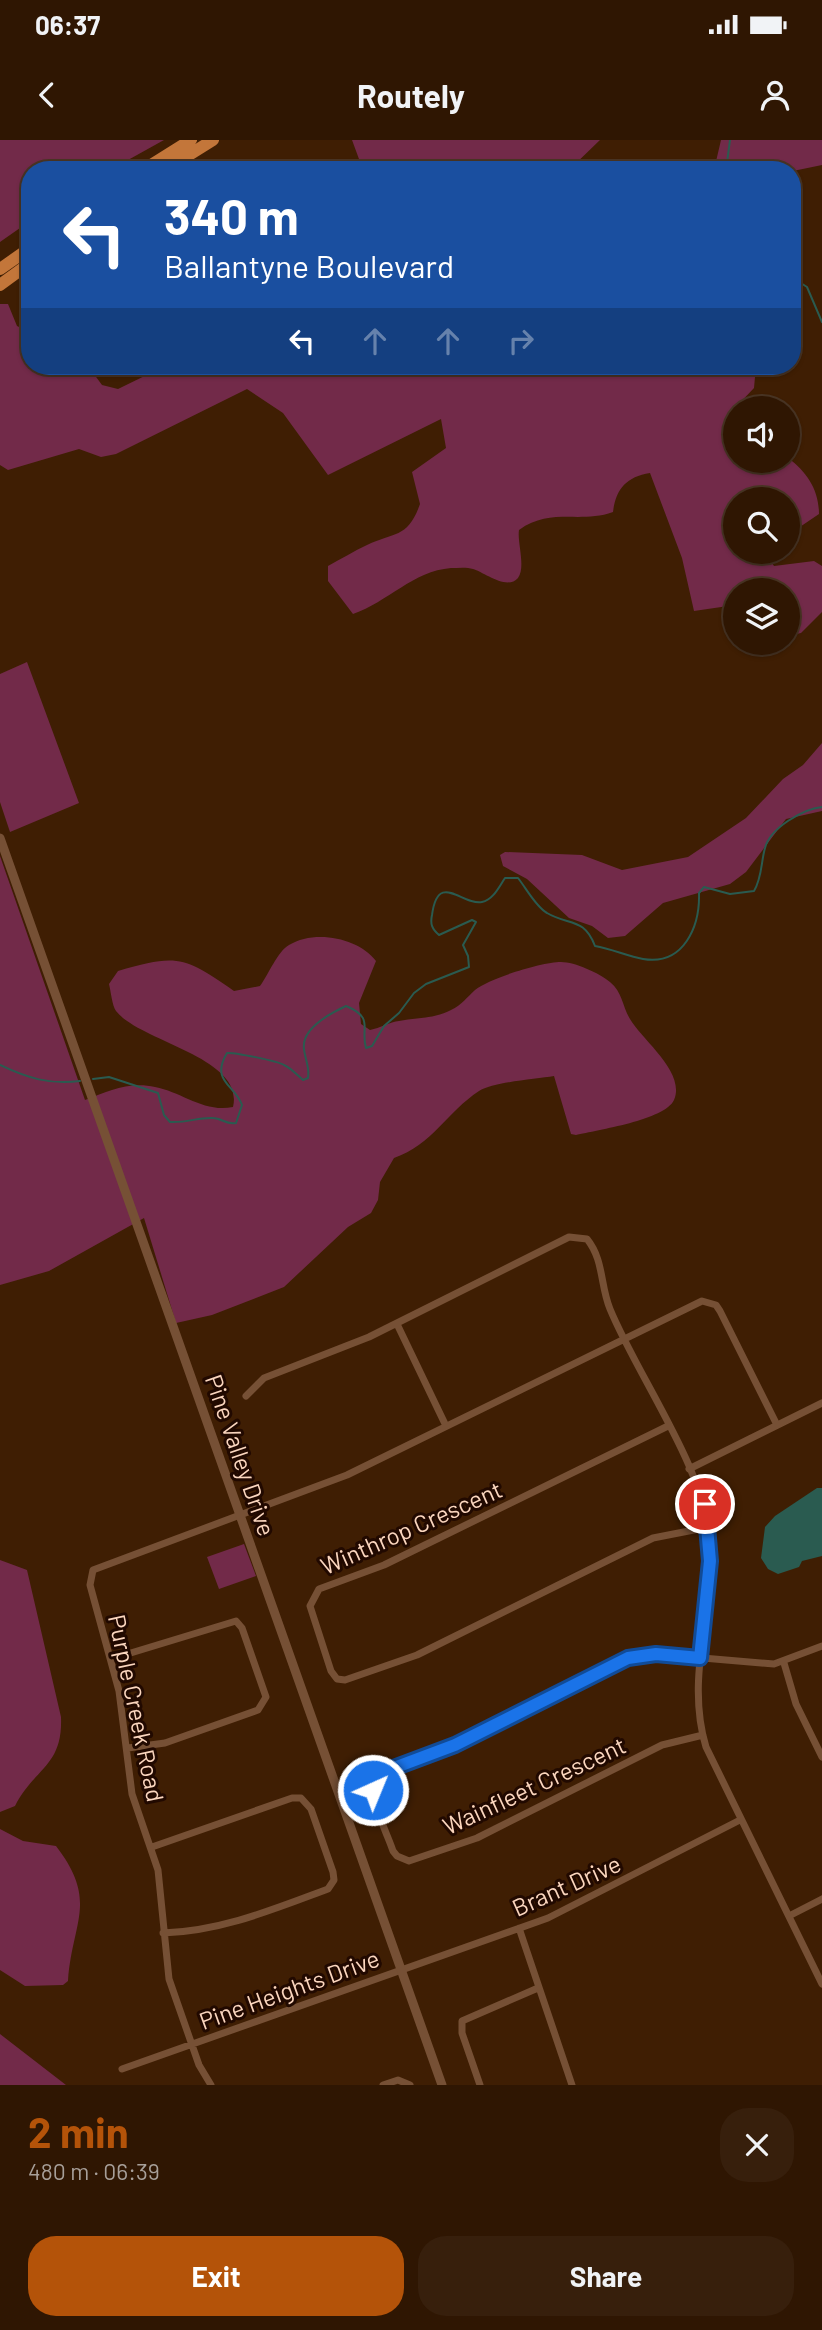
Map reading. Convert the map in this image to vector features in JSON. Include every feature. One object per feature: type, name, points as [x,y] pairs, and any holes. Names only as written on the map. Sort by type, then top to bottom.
[{"type":"main road","points":[[157,161],[191,140]]},
{"type":"main road","points":[[179,161],[212,140]]},
{"type":"main road","points":[[0,269],[21,254]]},
{"type":"main road","points":[[0,285],[21,270]]},
{"type":"street","name":"Pine Valley Drive","points":[[0,838],[242,1514],[442,2085]]},
{"type":"street","points":[[247,1396],[268,1376],[397,1324],[576,1236],[587,1239],[598,1258],[608,1304],[705,1504],[710,1561],[697,1703],[703,1735],[740,1820],[822,1984]]},
{"type":"street","points":[[242,1514],[332,1482],[702,1301],[716,1305],[777,1424]]},
{"type":"street","points":[[397,1324],[446,1426]]},
{"type":"street","points":[[689,1469],[822,1403]]},
{"type":"street","name":"Winthrop Crescent","points":[[668,1426],[384,1565],[319,1590],[310,1606],[331,1671],[337,1679],[345,1680],[402,1661],[653,1538],[709,1527]]},
{"type":"street","name":"Purple Creek Road","points":[[211,2085],[201,2070],[169,1979],[159,1877],[152,1847],[130,1786],[128,1748],[111,1659],[90,1585],[93,1570],[242,1514]]},
{"type":"street","points":[[111,1659],[236,1621],[242,1628],[265,1691],[265,1702],[258,1710],[164,1743],[128,1748]]},
{"type":"street","points":[[700,1658],[783,1663],[822,1646]]},
{"type":"street","name":"Wainfleet Crescent","points":[[700,1658],[656,1654],[628,1658],[455,1745],[383,1772],[376,1777],[373,1790],[393,1851],[397,1856],[409,1861],[477,1838],[662,1745],[703,1735]]},
{"type":"street","points":[[783,1663],[793,1698],[822,1757]]},
{"type":"street","points":[[152,1847],[292,1798],[301,1798],[311,1809],[333,1872],[334,1880],[328,1889],[210,1930],[163,1933]]},
{"type":"street","name":"Brant Drive","points":[[400,1969],[562,1912],[740,1820]]},
{"type":"street","points":[[789,1916],[822,1899]]},
{"type":"street","points":[[519,1928],[572,2085]]},
{"type":"street","name":"Pine Heights Drive","points":[[122,2069],[400,1969]]},
{"type":"street","points":[[480,2085],[463,2033],[462,2021],[471,2014],[538,1988]]},
{"type":"street","points":[[383,2085],[398,2080],[410,2085]]},
{"type":"shaded area","points":[[0,140],[164,140],[126,161],[21,161],[21,227],[0,242]]},
{"type":"shaded area","points":[[352,140],[600,140],[578,161],[360,161]]},
{"type":"shaded area","points":[[721,140],[822,140],[822,165],[801,169],[801,161],[716,161]]},
{"type":"shaded area","points":[[0,304],[8,304],[17,326],[21,328],[21,375],[95,375],[102,385],[118,389],[147,375],[755,375],[754,388],[746,396],[723,396],[723,473],[800,473],[800,468],[814,489],[819,514],[800,527],[800,487],[723,487],[723,564],[774,566],[814,561],[822,566],[822,612],[800,633],[800,578],[723,578],[723,607],[694,611],[682,558],[650,473],[624,485],[613,512],[589,517],[543,519],[519,530],[521,568],[518,578],[513,581],[495,580],[468,568],[437,570],[353,614],[328,581],[328,566],[367,545],[400,532],[411,523],[420,504],[412,472],[446,448],[441,419],[328,475],[283,413],[247,389],[116,454],[101,457],[79,449],[8,470],[0,465]]},
{"type":"shaded area","points":[[27,662],[79,803],[10,832],[0,802],[0,674]]},
{"type":"shaded area","points":[[822,743],[822,811],[786,819],[746,872],[730,884],[663,903],[625,936],[608,938],[592,926],[569,918],[527,879],[503,866],[500,855],[505,852],[582,855],[622,870],[688,857],[746,818],[783,779],[803,765]]},
{"type":"shaded area","points":[[0,856],[85,1100],[119,1088],[146,1085],[203,1105],[233,1107],[232,1090],[223,1075],[208,1063],[128,1022],[116,1011],[109,984],[118,971],[167,961],[191,965],[234,991],[260,986],[285,948],[300,940],[323,937],[348,942],[368,953],[376,961],[359,1003],[361,1024],[370,1030],[445,1013],[458,1006],[482,985],[529,968],[561,962],[593,972],[614,986],[630,1019],[669,1068],[676,1089],[674,1100],[668,1107],[645,1119],[576,1135],[571,1134],[554,1076],[504,1083],[479,1091],[419,1145],[394,1158],[380,1182],[378,1200],[371,1213],[348,1227],[284,1287],[212,1315],[176,1323],[144,1218],[49,1271],[0,1285]]},
{"type":"shaded area","points":[[244,1544],[256,1576],[219,1589],[207,1557]]},
{"type":"shaded area","points":[[0,1560],[27,1570],[61,1717],[60,1734],[52,1757],[15,1806],[0,1812]]},
{"type":"shaded area","points":[[0,1829],[23,1841],[56,1846],[77,1882],[80,1912],[68,1981],[63,1985],[25,1986],[0,1970]]},
{"type":"shaded area","points":[[0,2034],[66,2085],[0,2085]]},
{"type":"water","points":[[817,1488],[822,1488],[822,1556],[802,1561],[799,1567],[778,1574],[768,1569],[761,1558],[765,1527],[775,1516]]},
{"type":"waterway","points":[[727,161],[730,140]]},
{"type":"waterway","points":[[801,283],[807,287],[822,322]]},
{"type":"waterway","points":[[93,1079],[109,1077],[158,1093],[164,1115],[170,1122],[213,1118],[236,1123],[242,1105],[222,1076],[222,1062],[227,1053],[280,1063],[303,1080],[308,1078],[304,1042],[312,1028],[325,1017],[346,1006],[355,1010],[365,1024],[366,1048],[372,1046],[384,1026],[399,1013],[414,993],[426,984],[469,967],[463,945],[476,922],[472,920],[439,935],[433,928],[431,921],[435,902],[445,892],[482,902],[493,896],[505,878],[518,878],[543,910],[581,926],[595,946],[643,959],[657,960],[679,950],[687,941],[693,930],[699,893],[704,887],[730,894],[754,891],[765,848],[773,833],[797,816],[822,807]]},
{"type":"waterway","points":[[0,1065],[39,1079],[80,1081]]},
{"type":"route","points":[[373,1790],[376,1777],[383,1772],[438,1753],[628,1658],[656,1654],[700,1658],[710,1561],[705,1504]]}]
